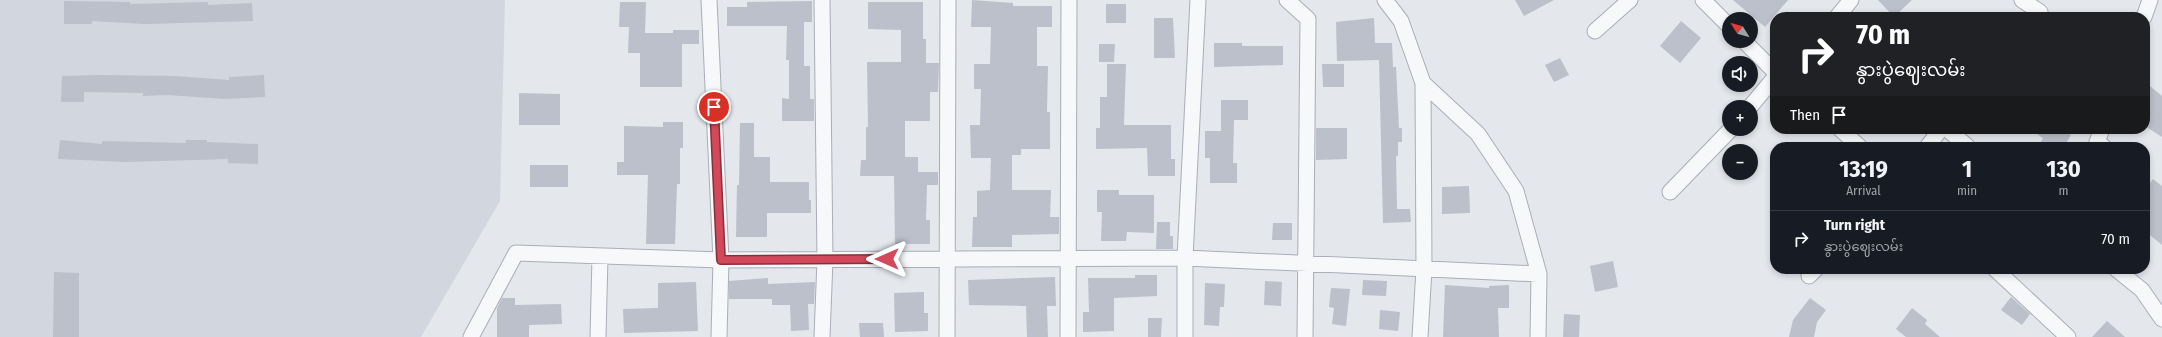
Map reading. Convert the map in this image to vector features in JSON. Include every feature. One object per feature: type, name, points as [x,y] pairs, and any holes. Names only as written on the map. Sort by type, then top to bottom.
[{"type":"street","points":[[709,0],[721,260],[719,337]]},
{"type":"street","points":[[822,0],[825,260],[822,337]]},
{"type":"street","points":[[947,337],[948,0]]},
{"type":"street","points":[[1068,337],[1069,0]]},
{"type":"street","points":[[1185,337],[1185,258],[1198,0]]},
{"type":"street","points":[[1287,0],[1308,19],[1307,262],[1305,337]]},
{"type":"street","points":[[1385,0],[1401,21],[1423,83],[1424,269],[1420,337]]},
{"type":"street","points":[[1595,31],[1630,0]]},
{"type":"street","points":[[1702,0],[1722,19]]},
{"type":"street","points":[[1841,12],[1851,0]]},
{"type":"street","points":[[2022,0],[2040,12]]},
{"type":"street","points":[[2146,12],[2150,0]]},
{"type":"street","points":[[1751,48],[1770,67]]},
{"type":"street","points":[[1423,83],[1478,134],[1516,191],[1539,274],[1538,337]]},
{"type":"street","points":[[1756,100],[1770,83]]},
{"type":"street","points":[[1846,134],[1854,142]]},
{"type":"street","points":[[1931,142],[1937,134]]},
{"type":"street","points":[[1953,134],[1962,142]]},
{"type":"street","points":[[1670,192],[1724,136]]},
{"type":"street","points":[[471,337],[516,253],[721,260],[1069,257],[1185,258],[1307,262],[1539,274]]},
{"type":"street","points":[[598,337],[600,257]]},
{"type":"street","points":[[2001,274],[2068,337]]},
{"type":"street","points":[[2122,274],[2142,290],[2161,314]]},
{"type":"shaded area","points":[[0,0],[505,0],[500,201],[421,337],[0,337]]},
{"type":"building","points":[[972,0],[1013,3],[1013,6],[1052,6],[1052,27],[1037,27],[1037,66],[1048,66],[1047,112],[1050,112],[1050,149],[1021,149],[1021,155],[1012,155],[1012,190],[1051,190],[1050,217],[1059,217],[1059,234],[1012,235],[1012,247],[972,247],[973,217],[977,217],[977,191],[990,190],[991,158],[971,158],[970,125],[980,125],[981,89],[974,89],[974,64],[990,64],[991,27],[971,27]]},
{"type":"building","points":[[1515,0],[1554,0],[1524,16]]},
{"type":"building","points":[[1733,0],[1788,0],[1778,12],[1770,12],[1770,21],[1765,27],[1758,21],[1758,12],[1747,12]]},
{"type":"building","points":[[1878,0],[1912,0],[1899,12],[1889,12]]},
{"type":"building","points":[[64,1],[130,2],[130,4],[208,2],[208,5],[252,3],[253,21],[145,24],[92,21],[92,24],[64,24]]},
{"type":"building","points":[[812,1],[812,22],[804,22],[804,66],[810,66],[810,99],[814,99],[814,121],[782,121],[782,98],[789,99],[789,60],[786,60],[787,26],[727,26],[727,7],[747,7],[747,2]]},
{"type":"building","points":[[620,2],[646,2],[645,33],[673,33],[673,30],[699,30],[699,44],[682,44],[682,87],[640,87],[640,53],[628,53],[629,27],[619,27]]},
{"type":"building","points":[[868,2],[923,2],[923,39],[926,39],[926,63],[939,63],[938,92],[930,92],[930,121],[905,121],[905,157],[918,157],[918,172],[938,172],[938,185],[927,185],[926,220],[930,220],[930,244],[895,244],[894,176],[860,176],[861,160],[866,160],[866,127],[868,127],[867,62],[901,62],[901,30],[868,29]]},
{"type":"building","points":[[1106,4],[1126,4],[1126,23],[1106,23]]},
{"type":"building","points":[[1154,18],[1173,18],[1175,58],[1154,58]]},
{"type":"building","points":[[1374,18],[1375,43],[1392,43],[1393,67],[1396,67],[1399,128],[1402,128],[1402,142],[1398,142],[1398,156],[1396,156],[1397,209],[1410,209],[1411,222],[1383,223],[1379,60],[1337,61],[1336,22]]},
{"type":"building","points":[[1681,21],[1701,38],[1680,63],[1660,46]]},
{"type":"building","points":[[1214,43],[1242,43],[1242,46],[1283,46],[1283,65],[1214,67]]},
{"type":"building","points":[[1099,44],[1115,44],[1114,62],[1099,62]]},
{"type":"building","points":[[1560,58],[1569,75],[1554,82],[1545,65]]},
{"type":"building","points":[[1107,64],[1126,64],[1124,125],[1171,125],[1171,159],[1175,159],[1175,176],[1148,176],[1147,148],[1096,149],[1096,128],[1100,128],[1100,97],[1107,97]]},
{"type":"building","points":[[1322,64],[1344,64],[1344,87],[1323,87]]},
{"type":"building","points":[[264,75],[265,97],[226,99],[166,95],[143,96],[143,93],[84,92],[84,102],[61,102],[62,76],[175,76],[229,80],[229,77]]},
{"type":"building","points":[[2150,86],[2162,96],[2162,137],[2150,129]]},
{"type":"building","points":[[519,93],[560,94],[560,125],[519,125]]},
{"type":"building","points":[[1221,100],[1248,100],[1248,120],[1234,120],[1233,163],[1237,163],[1237,183],[1210,183],[1210,158],[1205,158],[1205,131],[1221,131]]},
{"type":"building","points":[[663,122],[683,122],[683,148],[680,148],[680,184],[677,184],[675,244],[646,244],[648,175],[617,175],[617,162],[624,162],[624,126],[663,127]]},
{"type":"building","points":[[740,123],[754,123],[754,157],[770,157],[770,182],[809,182],[811,213],[767,213],[767,237],[736,237]]},
{"type":"building","points":[[1316,128],[1347,128],[1347,159],[1316,160]]},
{"type":"building","points":[[2037,134],[2071,135],[2067,142],[2041,142],[2043,138]]},
{"type":"building","points":[[60,140],[102,144],[102,141],[186,143],[186,140],[207,140],[207,142],[258,144],[258,164],[228,163],[228,159],[126,162],[58,159]]},
{"type":"building","points":[[530,165],[568,165],[568,187],[530,187]]},
{"type":"building","points":[[2153,179],[2162,186],[2162,245],[2150,235],[2150,183]]},
{"type":"building","points":[[1469,186],[1470,213],[1442,214],[1442,187]]},
{"type":"building","points":[[1097,190],[1119,190],[1119,195],[1154,195],[1154,233],[1127,232],[1126,241],[1101,241],[1102,212],[1097,212]]},
{"type":"building","points":[[1157,222],[1170,222],[1170,236],[1173,236],[1173,249],[1156,249]]},
{"type":"building","points":[[1273,223],[1292,223],[1292,240],[1272,240]]},
{"type":"building","points":[[1613,261],[1618,287],[1595,292],[1590,266]]},
{"type":"building","points":[[54,272],[79,273],[79,337],[53,337]]},
{"type":"building","points":[[1135,275],[1157,275],[1157,296],[1114,298],[1114,331],[1083,332],[1083,312],[1089,312],[1088,278],[1135,278]]},
{"type":"building","points":[[1055,277],[1056,306],[1047,306],[1048,337],[1027,337],[1026,306],[969,305],[968,280]]},
{"type":"building","points":[[768,278],[768,284],[815,282],[814,304],[808,304],[809,330],[791,331],[790,305],[772,305],[772,299],[729,299],[729,281]]},
{"type":"building","points":[[1363,280],[1387,281],[1386,296],[1362,295]]},
{"type":"building","points":[[1265,281],[1282,282],[1281,306],[1264,305]]},
{"type":"building","points":[[696,282],[698,331],[624,333],[623,309],[658,308],[658,283]]},
{"type":"building","points":[[1205,283],[1225,284],[1224,307],[1220,307],[1219,326],[1204,325]]},
{"type":"building","points":[[1445,285],[1489,288],[1489,286],[1509,285],[1509,308],[1498,308],[1499,337],[1443,337]]},
{"type":"building","points":[[1331,288],[1350,289],[1346,326],[1332,324],[1334,308],[1329,307]]},
{"type":"building","points":[[924,292],[924,313],[928,313],[928,331],[895,332],[894,293]]},
{"type":"building","points":[[2011,297],[2030,314],[2022,325],[2001,310]]},
{"type":"building","points":[[502,298],[515,298],[515,305],[561,304],[562,324],[529,325],[529,337],[497,337],[497,308]]},
{"type":"building","points":[[1810,298],[1826,310],[1817,322],[1814,337],[1789,337],[1793,320]]},
{"type":"building","points":[[1912,308],[1927,320],[1925,324],[1940,337],[1906,337],[1896,329]]},
{"type":"building","points":[[1380,310],[1400,312],[1398,331],[1379,329]]},
{"type":"building","points":[[1564,314],[1580,315],[1579,337],[1563,337]]},
{"type":"building","points":[[1148,318],[1162,318],[1161,337],[1148,337]]},
{"type":"building","points":[[2107,321],[2125,337],[2092,337]]},
{"type":"building","points":[[859,323],[883,323],[884,337],[860,337]]},
{"type":"route","points":[[714,107],[721,260],[887,259]]}]
